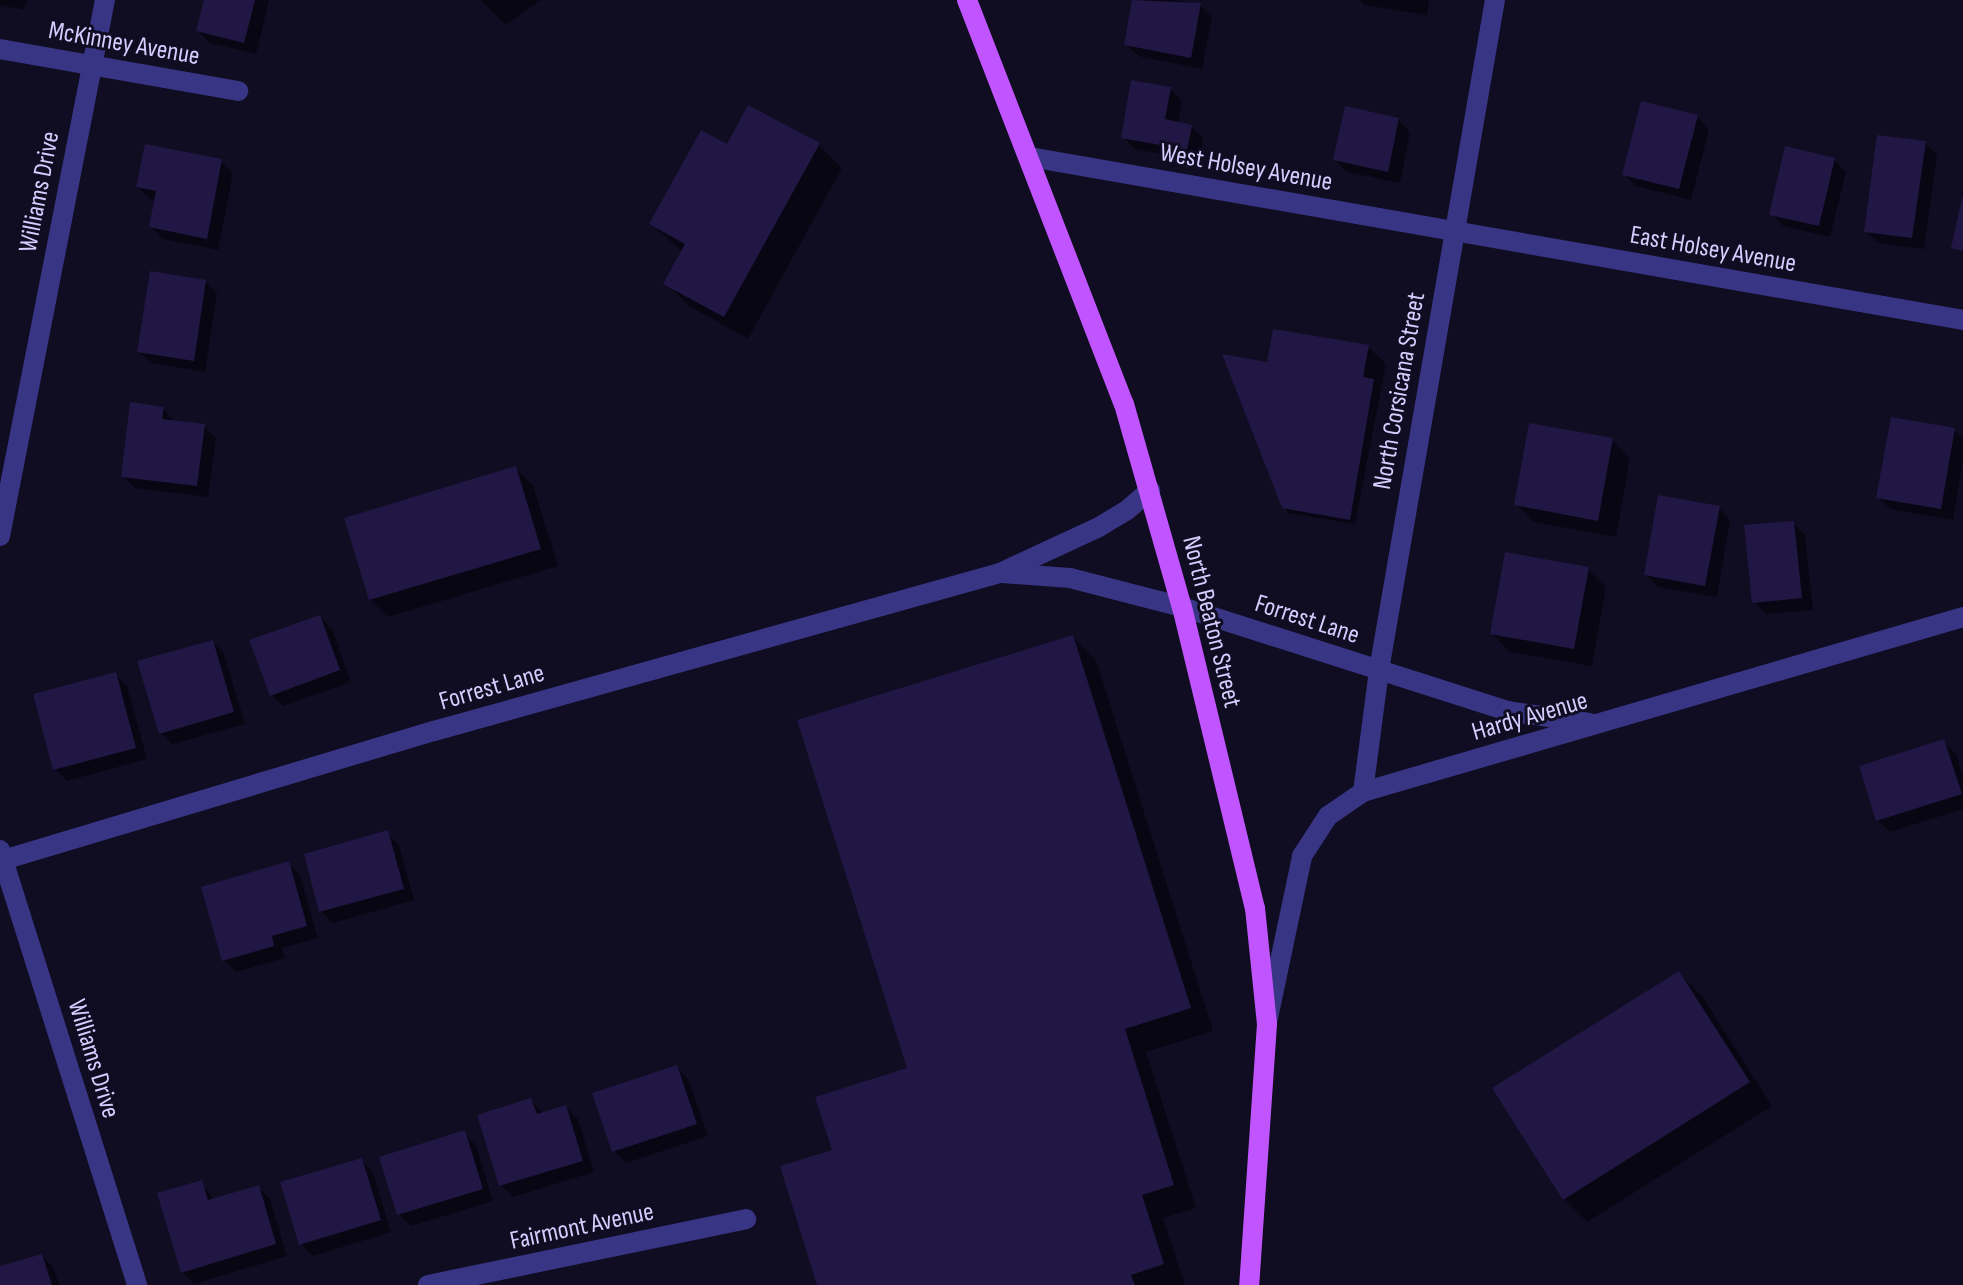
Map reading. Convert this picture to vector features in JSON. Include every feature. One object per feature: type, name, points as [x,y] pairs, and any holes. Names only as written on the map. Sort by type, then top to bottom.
[{"type":"main road","name":"North Beaton Street","points":[[967,0],[1124,404],[1182,607],[1255,908],[1267,1024],[1249,1285]]},
{"type":"street","name":"Williams Drive","points":[[0,536],[105,0]]},
{"type":"street","name":"North Corsicana Street","points":[[1363,792],[1379,670],[1495,0]]},
{"type":"street","name":"McKinney Avenue","points":[[0,49],[238,91]]},
{"type":"street","name":"West Holsey Avenue","points":[[1030,157],[1454,230]]},
{"type":"street","name":"East Holsey Avenue","points":[[1454,230],[1963,320]]},
{"type":"street","name":"Forrest Lane","points":[[1,857],[434,731],[1000,573],[1099,527],[1126,511],[1150,490]]},
{"type":"street","name":"Forrest Lane","points":[[1000,573],[1070,578],[1182,607],[1507,711],[1597,724]]},
{"type":"street","name":"Hardy Avenue","points":[[1267,1024],[1302,856],[1328,816],[1363,792],[1963,617]]},
{"type":"street","name":"Williams Drive","points":[[1,857],[22,913],[137,1285]]},
{"type":"street","name":"Fairmont Avenue","points":[[428,1285],[746,1219]]},
{"type":"building","points":[[204,0],[255,0],[244,43],[196,31]]},
{"type":"building","points":[[1132,0],[1201,3],[1191,58],[1124,45]]},
{"type":"building","points":[[1131,80],[1171,87],[1165,119],[1192,125],[1187,150],[1121,138]]},
{"type":"building","points":[[1641,101],[1698,115],[1679,189],[1622,175]]},
{"type":"building","points":[[748,105],[820,143],[724,317],[663,284],[685,244],[649,224],[701,130],[727,144]]},
{"type":"building","points":[[1345,106],[1399,118],[1388,172],[1333,160]]},
{"type":"building","points":[[1877,135],[1926,141],[1912,238],[1864,232]]},
{"type":"building","points":[[145,144],[222,159],[207,239],[149,227],[156,191],[136,187]]},
{"type":"building","points":[[1785,146],[1835,158],[1819,226],[1769,215]]},
{"type":"building","points":[[1963,198],[1963,251],[1951,248]]},
{"type":"building","points":[[150,271],[206,280],[194,361],[137,352]]},
{"type":"building","points":[[1273,329],[1369,345],[1363,377],[1374,379],[1350,520],[1282,508],[1222,354],[1267,362]]},
{"type":"building","points":[[130,402],[164,407],[162,419],[205,424],[197,486],[121,477]]},
{"type":"building","points":[[1891,417],[1955,428],[1941,509],[1876,498]]},
{"type":"building","points":[[1529,423],[1613,438],[1598,521],[1514,505]]},
{"type":"building","points":[[516,466],[541,549],[369,600],[344,518]]},
{"type":"building","points":[[1658,495],[1720,506],[1705,586],[1644,575]]},
{"type":"building","points":[[1794,521],[1802,598],[1752,603],[1744,525]]},
{"type":"building","points":[[1505,552],[1589,567],[1574,649],[1490,634]]},
{"type":"building","points":[[320,615],[340,670],[270,696],[249,640]]},
{"type":"building","points":[[1073,635],[1191,1008],[1125,1029],[1174,1185],[1142,1195],[1164,1264],[1131,1275],[1135,1285],[817,1285],[780,1166],[832,1150],[815,1097],[907,1068],[797,720]]},
{"type":"building","points":[[213,640],[234,712],[159,734],[137,661]]},
{"type":"building","points":[[116,672],[136,748],[53,770],[33,694]]},
{"type":"building","points":[[1944,739],[1962,794],[1876,821],[1859,766]]},
{"type":"building","points":[[388,830],[404,889],[319,912],[304,854]]},
{"type":"building","points":[[289,861],[307,926],[272,936],[274,946],[222,961],[201,887]]},
{"type":"building","points":[[1679,971],[1750,1082],[1563,1200],[1492,1088]]},
{"type":"building","points":[[677,1065],[697,1124],[612,1152],[592,1093]]},
{"type":"building","points":[[531,1098],[537,1114],[566,1105],[583,1161],[499,1186],[477,1115]]},
{"type":"building","points":[[465,1130],[483,1189],[397,1215],[379,1157]]},
{"type":"building","points":[[362,1158],[381,1220],[299,1245],[280,1182]]},
{"type":"building","points":[[202,1180],[208,1200],[259,1185],[276,1244],[181,1273],[157,1193]]},
{"type":"building","points":[[42,1254],[52,1285],[0,1285],[0,1266]]}]
